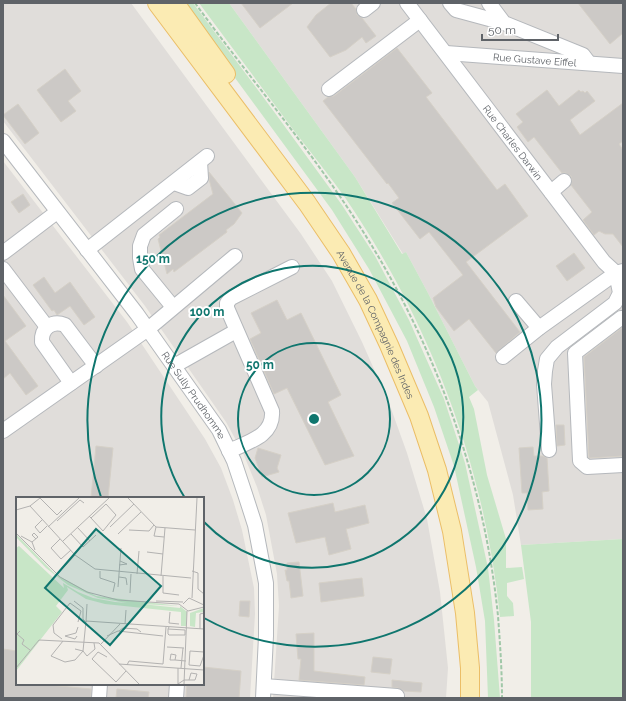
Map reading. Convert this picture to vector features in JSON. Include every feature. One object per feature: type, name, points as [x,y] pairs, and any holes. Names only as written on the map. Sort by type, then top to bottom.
[{"type":"main road","name":"Avenue de la Compagnie des Indes","points":[[157,3],[307,203],[341,253],[368,300],[389,345],[419,416],[437,470],[452,531],[465,613],[470,668],[470,698]]},
{"type":"main road","name":"Avenue de la Compagnie des Indes","points":[[175,3],[314,195],[344,240],[382,308],[406,360],[435,438],[458,509],[468,561],[480,654],[480,698]]},
{"type":"street","name":"Avenue de la Compagnie des Indes","points":[[166,3],[294,176],[342,245],[368,290],[402,364],[435,448],[450,499],[458,536],[475,652],[476,698]]},
{"type":"street","name":"Rue Charles Darwin","points":[[407,3],[604,262],[620,272]]},
{"type":"street","points":[[450,3],[456,10],[504,23],[583,55],[589,63]]},
{"type":"street","points":[[489,3],[504,23]]},
{"type":"street","points":[[329,89],[420,20]]},
{"type":"street","name":"Rue Gustave Eiffel","points":[[446,53],[623,66]]},
{"type":"street","name":"Rue Sully Prudhomme","points":[[3,141],[148,329],[219,430],[229,451],[253,519],[266,583],[266,636],[263,692]]},
{"type":"street","points":[[87,250],[203,159]]},
{"type":"street","points":[[551,192],[564,181]]},
{"type":"street","points":[[173,306],[142,269],[140,246],[144,235],[176,209]]},
{"type":"street","points":[[3,253],[57,212]]},
{"type":"street","points":[[3,431],[148,329],[173,306],[234,256]]},
{"type":"street","points":[[229,451],[262,435],[271,425],[273,418],[272,412],[227,308],[228,300],[292,267]]},
{"type":"street","points":[[3,269],[47,327]]},
{"type":"street","points":[[503,357],[539,328],[620,272]]},
{"type":"street","points":[[549,450],[544,384],[544,371],[547,359],[557,347],[615,303],[620,293],[620,272]]},
{"type":"street","points":[[516,301],[539,328]]},
{"type":"street","points":[[623,318],[576,353],[580,461],[587,467],[623,465]]},
{"type":"street","points":[[71,383],[42,342],[44,331],[47,327],[55,323],[65,325],[96,366]]},
{"type":"street","points":[[174,366],[236,331]]},
{"type":"street","points":[[99,698],[100,685]]},
{"type":"street","points":[[176,698],[177,685]]},
{"type":"street","points":[[263,692],[397,696]]},
{"type":"shaded area","points":[[3,3],[131,3],[301,234],[332,281],[362,342],[389,403],[407,453],[427,519],[440,592],[448,668],[446,698],[273,698],[279,606],[277,574],[266,515],[257,487],[243,453],[226,422],[145,306],[3,121]]},
{"type":"shaded area","points":[[229,3],[623,3],[623,539],[521,545],[513,495],[488,402],[475,386],[406,252],[403,254],[355,177]]},
{"type":"shaded area","points":[[3,161],[127,322],[205,439],[221,468],[242,530],[254,588],[255,614],[250,698],[3,698]]},
{"type":"green space","points":[[180,3],[193,3],[342,205],[375,256],[409,320],[444,399],[465,463],[488,568],[500,698],[488,698],[485,621],[476,567],[454,466],[434,407],[407,341],[369,269],[332,210]]},
{"type":"green space","points":[[199,3],[229,3],[355,177],[402,254],[406,252],[478,390],[469,397],[474,409],[487,475],[506,539],[506,568],[522,567],[524,579],[507,583],[507,596],[513,603],[514,616],[500,617],[493,561],[482,506],[467,452],[449,399],[428,347],[404,296],[346,199]]},
{"type":"green space","points":[[623,539],[623,698],[531,698],[531,622],[521,545]]},
{"type":"building","points":[[241,3],[293,3],[260,28]]},
{"type":"building","points":[[331,3],[351,3],[356,9],[357,15],[362,18],[376,36],[366,43],[362,37],[346,50],[330,57],[307,27],[316,15]]},
{"type":"building","points":[[578,3],[623,3],[623,33],[610,44]]},
{"type":"building","points":[[397,48],[432,93],[426,97],[497,190],[505,184],[528,216],[466,262],[520,332],[496,353],[469,319],[454,331],[436,307],[433,298],[463,275],[429,232],[420,239],[392,203],[399,198],[323,101],[328,97],[334,96]]},
{"type":"building","points":[[65,69],[81,91],[68,101],[76,111],[61,122],[37,90]]},
{"type":"building","points":[[547,90],[559,106],[579,90],[585,93],[587,91],[595,101],[570,120],[580,135],[623,103],[623,141],[619,144],[623,150],[623,247],[613,234],[605,234],[599,231],[594,235],[583,220],[592,212],[571,185],[571,176],[566,173],[562,173],[534,137],[528,142],[517,127],[523,122],[516,114]]},
{"type":"building","points":[[18,104],[39,133],[25,144],[3,115]]},
{"type":"building","points":[[209,172],[242,213],[234,224],[226,230],[227,232],[174,272],[173,269],[167,274],[158,239],[160,237],[159,235],[213,194],[209,179]]},
{"type":"building","points":[[23,194],[30,205],[19,213],[11,202]]},
{"type":"building","points":[[574,253],[585,268],[567,281],[556,266]]},
{"type":"building","points":[[44,277],[55,293],[70,282],[95,317],[84,325],[70,306],[57,315],[54,310],[52,311],[33,285]]},
{"type":"building","points":[[3,295],[26,326],[5,341],[38,386],[26,395],[10,373],[3,379]]},
{"type":"building","points":[[277,300],[287,320],[301,313],[341,395],[328,402],[354,456],[325,465],[287,388],[274,394],[250,339],[261,333],[251,313]]},
{"type":"building","points":[[623,327],[623,456],[589,458],[584,357]]},
{"type":"building","points":[[556,425],[564,425],[565,445],[557,446]]},
{"type":"building","points":[[96,446],[113,448],[108,497],[91,497]]},
{"type":"building","points":[[533,447],[534,456],[543,456],[547,458],[549,491],[542,492],[543,509],[528,510],[527,493],[522,493],[519,448]]},
{"type":"building","points":[[258,448],[281,455],[277,468],[279,472],[262,477],[255,458]]},
{"type":"building","points":[[333,503],[335,512],[365,505],[369,523],[346,529],[351,549],[329,555],[325,537],[296,543],[288,513]]},
{"type":"building","points":[[299,562],[303,596],[291,598],[289,581],[287,581],[285,570],[287,570],[287,563]]},
{"type":"building","points":[[362,578],[364,596],[321,602],[319,583]]},
{"type":"building","points":[[240,601],[250,601],[249,617],[239,616]]},
{"type":"building","points":[[314,633],[314,671],[365,677],[364,685],[299,680],[301,659],[298,659],[296,634]]},
{"type":"building","points":[[3,649],[16,651],[16,685],[49,685],[91,689],[91,698],[3,698]]},
{"type":"building","points":[[373,657],[392,659],[390,674],[371,672]]},
{"type":"building","points":[[204,667],[241,671],[239,698],[186,698],[187,685],[204,685]]},
{"type":"building","points":[[392,680],[422,683],[421,692],[404,691],[392,687]]},
{"type":"building","points":[[117,689],[149,692],[148,698],[116,698]]}]
